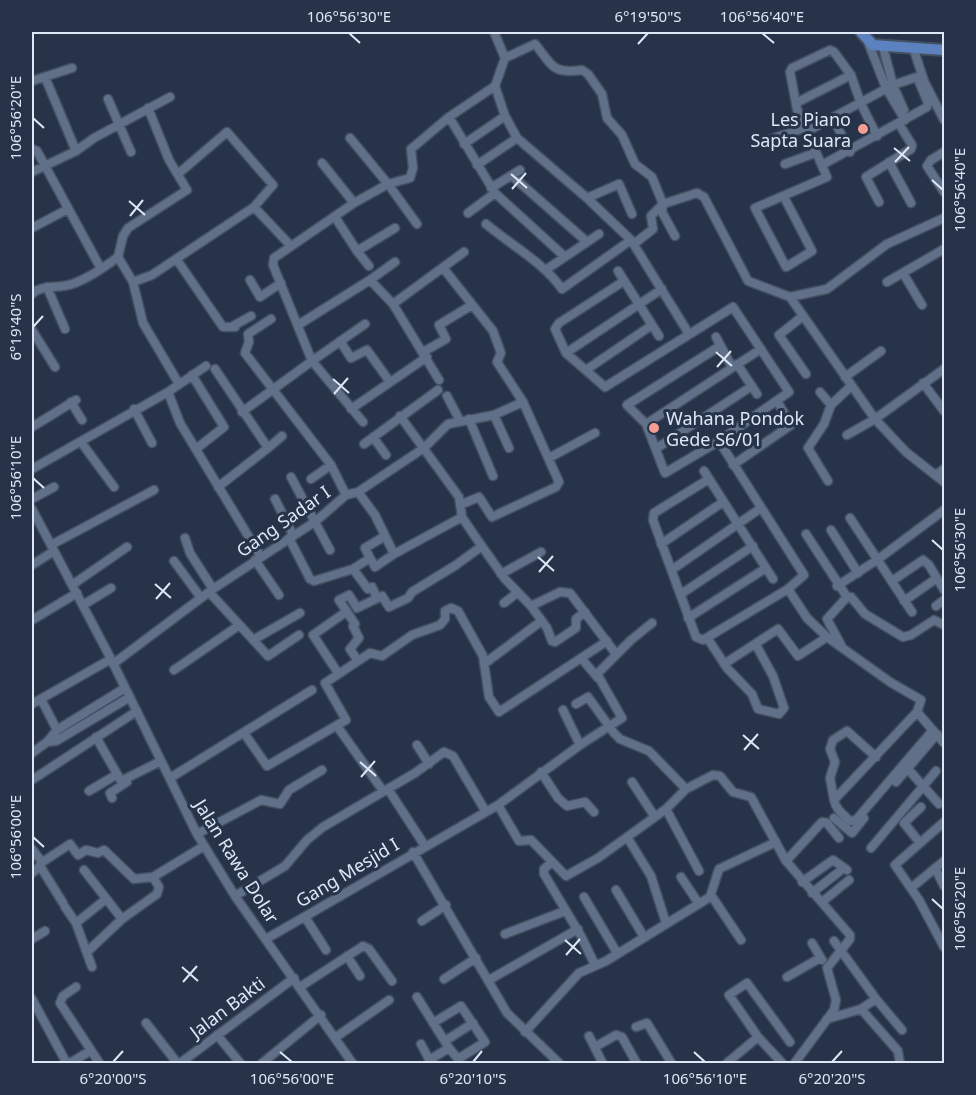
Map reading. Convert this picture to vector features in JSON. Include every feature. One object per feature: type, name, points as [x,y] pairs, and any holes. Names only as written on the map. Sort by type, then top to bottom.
[{"type":"main road","points":[[861,32],[868,42],[883,47],[945,50]]},
{"type":"street","points":[[363,422],[312,361],[272,261],[354,203],[388,184],[405,180],[411,175],[414,147],[449,117],[495,86],[505,58],[495,32]]},
{"type":"street","points":[[868,42],[904,121],[912,145],[912,149],[866,177],[879,202]]},
{"type":"street","points":[[505,58],[535,44],[556,69],[563,72],[582,70],[588,74],[602,94],[607,118],[622,135],[635,165],[652,177],[663,204],[662,212],[675,236]]},
{"type":"street","points":[[883,47],[889,87]]},
{"type":"street","points":[[913,47],[924,81],[945,120]]},
{"type":"street","points":[[784,197],[812,251],[786,267],[755,208],[825,180],[827,177],[805,130],[796,104],[790,72],[792,68],[831,50],[852,75],[861,104],[877,136]]},
{"type":"street","points":[[32,81],[72,68]]},
{"type":"street","points":[[796,104],[852,75]]},
{"type":"street","points":[[45,76],[76,151]]},
{"type":"street","points":[[762,142],[805,130],[861,104],[889,87],[917,77],[928,106],[850,152],[822,165]]},
{"type":"street","points":[[495,86],[505,116],[517,138],[587,198],[632,242],[689,334]]},
{"type":"street","points":[[32,172],[76,151],[94,138],[170,98]]},
{"type":"street","points":[[108,99],[131,152]]},
{"type":"street","points":[[148,108],[166,154],[187,190],[128,228],[123,236],[118,256],[133,282],[143,323],[179,384]]},
{"type":"street","points":[[464,144],[505,116]]},
{"type":"street","points":[[449,117],[493,190],[564,256]]},
{"type":"street","points":[[833,118],[850,152]]},
{"type":"street","points":[[133,282],[159,272],[254,207],[273,185],[227,132],[178,174]]},
{"type":"street","points":[[350,138],[417,224]]},
{"type":"street","points":[[477,165],[517,138]]},
{"type":"street","points":[[32,149],[37,151],[100,267]]},
{"type":"street","points":[[945,152],[931,160],[927,166],[945,192]]},
{"type":"street","points":[[785,164],[815,153]]},
{"type":"street","points":[[889,162],[911,203]]},
{"type":"street","points":[[322,163],[354,203]]},
{"type":"street","points":[[468,213],[520,170]]},
{"type":"street","points":[[512,176],[586,241]]},
{"type":"street","points":[[587,198],[619,184],[632,214]]},
{"type":"street","points":[[486,224],[525,256],[547,269],[564,289],[653,229],[651,216],[663,204],[697,193],[701,194],[748,281],[790,297],[826,289],[887,244],[945,218]]},
{"type":"street","points":[[254,207],[291,246]]},
{"type":"street","points":[[32,228],[68,209]]},
{"type":"street","points":[[335,217],[369,266]]},
{"type":"street","points":[[357,251],[395,228]]},
{"type":"street","points":[[547,269],[599,234]]},
{"type":"street","points":[[887,282],[945,249]]},
{"type":"street","points":[[393,304],[444,269],[464,252]]},
{"type":"street","points":[[32,294],[36,290],[47,287],[73,284],[118,256]]},
{"type":"street","points":[[177,260],[225,328],[234,327],[251,316]]},
{"type":"street","points":[[298,325],[395,262]]},
{"type":"street","points":[[444,269],[493,331],[501,352],[497,362],[523,402],[559,483],[556,487],[491,517],[479,497],[460,505]]},
{"type":"street","points":[[618,271],[659,336]]},
{"type":"street","points":[[903,273],[922,305]]},
{"type":"street","points":[[250,280],[260,297],[281,283]]},
{"type":"street","points":[[369,280],[393,304],[439,380]]},
{"type":"street","points":[[624,281],[556,326],[566,353],[605,387],[732,307],[789,392],[669,473],[663,471],[657,448],[646,424],[627,405],[720,346]]},
{"type":"street","points":[[47,287],[66,329]]},
{"type":"street","points":[[566,353],[662,289]]},
{"type":"street","points":[[790,297],[874,419],[906,452],[945,482]]},
{"type":"street","points":[[351,409],[446,339],[439,325],[472,305]]},
{"type":"street","points":[[803,316],[779,335],[806,374]]},
{"type":"street","name":"Gang Sadar I","points":[[32,704],[112,662],[258,558],[316,521],[346,495],[331,465],[244,351],[249,342],[248,334],[271,319]]},
{"type":"street","points":[[242,412],[365,324]]},
{"type":"street","points":[[586,370],[652,325]]},
{"type":"street","points":[[32,330],[55,367]]},
{"type":"street","points":[[657,448],[755,390],[720,346],[716,337]]},
{"type":"street","points":[[340,341],[351,358],[367,350],[390,382]]},
{"type":"street","points":[[646,424],[760,349]]},
{"type":"street","points":[[845,377],[881,351]]},
{"type":"street","points":[[32,469],[134,409],[168,392],[192,375],[211,367],[268,448]]},
{"type":"street","points":[[847,435],[874,419],[945,369]]},
{"type":"street","points":[[192,375],[224,426],[196,449]]},
{"type":"street","points":[[923,383],[945,411]]},
{"type":"street","points":[[828,481],[808,448],[824,424],[831,405],[851,386]]},
{"type":"street","points":[[364,444],[438,390]]},
{"type":"street","points":[[168,392],[180,423],[279,595]]},
{"type":"street","points":[[820,392],[831,405]]},
{"type":"street","points":[[447,396],[465,420],[493,476]]},
{"type":"street","points":[[32,427],[74,401],[82,420]]},
{"type":"street","points":[[733,465],[790,425],[777,401]]},
{"type":"street","points":[[346,495],[358,492],[424,448],[448,424],[494,415],[523,402]]},
{"type":"street","points":[[134,409],[152,443]]},
{"type":"street","points":[[494,415],[509,448]]},
{"type":"street","points":[[400,416],[459,497],[462,517],[501,574],[531,606],[555,642],[576,628],[576,619],[585,612]]},
{"type":"street","points":[[549,458],[596,433]]},
{"type":"street","points":[[218,487],[282,436]]},
{"type":"street","points":[[373,437],[386,455]]},
{"type":"street","points":[[719,441],[804,571],[802,578],[788,589],[708,639],[696,637],[673,569],[654,525],[654,511],[707,475],[773,579]]},
{"type":"street","points":[[81,442],[114,488]]},
{"type":"street","points":[[311,479],[331,465]]},
{"type":"street","points":[[936,475],[945,469]]},
{"type":"street","points":[[291,477],[330,550]]},
{"type":"street","points":[[32,499],[54,487]]},
{"type":"street","points":[[32,565],[53,548],[154,490]]},
{"type":"street","points":[[358,492],[375,515],[394,554]]},
{"type":"street","points":[[275,499],[312,581],[353,569],[370,558]]},
{"type":"street","points":[[661,544],[723,502]]},
{"type":"street","points":[[673,569],[761,508]]},
{"type":"street","points":[[837,586],[945,510]]},
{"type":"street","name":"Jalan Rawa Dolar","points":[[33,515],[75,589],[197,834],[235,896],[321,1015],[353,1064]]},
{"type":"street","points":[[385,536],[365,548],[375,567],[394,554],[462,517]]},
{"type":"street","points":[[850,518],[912,612]]},
{"type":"street","points":[[831,530],[858,573]]},
{"type":"street","points":[[806,534],[837,586],[865,614],[903,637],[936,620],[945,625]]},
{"type":"street","points":[[185,538],[189,553],[208,593]]},
{"type":"street","points":[[358,661],[350,649],[359,638],[353,626],[355,624],[339,600],[349,595],[357,608],[382,596],[389,608],[408,598],[412,592],[448,571],[482,546]]},
{"type":"street","points":[[681,594],[753,546]]},
{"type":"street","points":[[32,620],[127,547]]},
{"type":"street","points":[[501,574],[541,552]]},
{"type":"street","points":[[892,581],[923,560],[927,561],[945,590]]},
{"type":"street","points":[[174,561],[270,657],[299,635]]},
{"type":"street","points":[[688,618],[766,568]]},
{"type":"street","points":[[353,569],[368,589],[372,587],[377,598]]},
{"type":"street","points":[[904,601],[937,578]]},
{"type":"street","points":[[83,605],[111,588]]},
{"type":"street","points":[[788,589],[807,618],[827,637],[890,682],[921,699],[919,708],[835,804],[830,813],[839,838]]},
{"type":"street","points":[[531,606],[567,591],[615,654]]},
{"type":"street","points":[[504,603],[517,593]]},
{"type":"street","points":[[842,648],[827,620],[847,597]]},
{"type":"street","points":[[936,606],[945,600]]},
{"type":"street","points":[[244,733],[266,766],[337,726],[346,720],[325,683],[370,653],[382,656],[412,635],[440,625],[445,619],[444,611],[453,607],[469,629],[484,664],[489,697],[499,712],[607,641]]},
{"type":"street","points":[[253,640],[300,613]]},
{"type":"street","points":[[338,673],[313,635],[343,614]]},
{"type":"street","points":[[484,664],[540,622]]},
{"type":"street","points":[[598,678],[599,670],[652,623]]},
{"type":"street","points":[[174,670],[238,626]]},
{"type":"street","points":[[724,664],[756,645],[776,626],[798,656],[827,637]]},
{"type":"street","points":[[708,639],[724,664],[752,694],[758,709],[782,712],[784,708],[777,684],[756,645]]},
{"type":"street","points":[[581,658],[598,678],[623,715],[610,726]]},
{"type":"street","points":[[32,753],[47,742],[57,730],[125,688]]},
{"type":"street","points":[[170,778],[312,690]]},
{"type":"street","points":[[576,704],[588,697],[620,739],[649,752],[686,789]]},
{"type":"street","points":[[47,742],[56,741],[130,698]]},
{"type":"street","points":[[41,699],[57,730]]},
{"type":"street","points":[[919,708],[945,743]]},
{"type":"street","points":[[562,710],[580,745]]},
{"type":"street","points":[[32,780],[136,711]]},
{"type":"street","points":[[337,726],[425,846]]},
{"type":"street","name":"Gang Mesjid I","points":[[266,939],[413,852],[498,805],[541,772],[610,726]]},
{"type":"street","points":[[876,757],[847,731],[833,740],[830,749],[835,762],[830,778],[835,804],[850,821],[856,820],[935,732]]},
{"type":"street","points":[[786,861],[822,822],[831,821],[852,833],[908,769],[935,732]]},
{"type":"street","points":[[96,737],[121,781],[161,761]]},
{"type":"street","points":[[417,746],[429,764]]},
{"type":"street","points":[[235,896],[285,866],[314,833],[429,764],[444,752],[451,753],[486,812]]},
{"type":"street","points":[[908,769],[939,804]]},
{"type":"street","points":[[197,834],[261,800],[280,804],[289,790],[322,770]]},
{"type":"street","points":[[871,848],[936,771]]},
{"type":"street","points":[[541,772],[558,798],[567,806],[585,802],[594,812]]},
{"type":"street","points":[[88,791],[116,775]]},
{"type":"street","points":[[498,805],[519,841],[531,840],[566,876],[655,817],[686,789],[713,775],[720,776],[733,792],[751,797],[786,861],[850,935],[850,939],[827,968]]},
{"type":"street","points":[[112,798],[110,793],[128,783],[126,779]]},
{"type":"street","points":[[632,782],[655,817]]},
{"type":"street","points":[[920,843],[904,823],[921,807]]},
{"type":"street","points":[[666,809],[699,871]]},
{"type":"street","points":[[945,822],[895,865],[945,947]]},
{"type":"street","points":[[627,837],[651,876],[666,923]]},
{"type":"street","points":[[525,1032],[561,995],[570,982],[711,895],[717,873],[722,867],[776,842]]},
{"type":"street","points":[[32,873],[70,844],[78,855],[86,850],[99,853],[104,850],[134,879],[153,877],[204,846]]},
{"type":"street","points":[[32,849],[76,923],[92,967]]},
{"type":"street","points":[[413,852],[507,1013],[555,1062]]},
{"type":"street","points":[[802,882],[833,860],[844,871],[812,893]]},
{"type":"street","points":[[911,888],[945,861]]},
{"type":"street","points":[[552,862],[544,869],[544,874],[578,929],[595,965]]},
{"type":"street","points":[[935,868],[945,886]]},
{"type":"street","points":[[84,870],[122,919]]},
{"type":"street","points":[[87,952],[122,919],[157,894],[159,887],[153,877]]},
{"type":"street","points":[[681,877],[699,904]]},
{"type":"street","points":[[822,902],[849,880]]},
{"type":"street","points":[[616,890],[644,937]]},
{"type":"street","points":[[711,895],[741,940]]},
{"type":"street","points":[[584,897],[617,953]]},
{"type":"street","points":[[76,923],[106,899]]},
{"type":"street","points":[[422,921],[446,905]]},
{"type":"street","points":[[505,934],[565,911]]},
{"type":"street","points":[[305,917],[326,950]]},
{"type":"street","points":[[489,980],[578,929]]},
{"type":"street","points":[[32,939],[45,931]]},
{"type":"street","points":[[834,941],[876,999],[902,1030]]},
{"type":"street","points":[[794,1064],[827,1019],[836,1000],[827,968],[812,943]]},
{"type":"street","points":[[300,987],[360,947],[366,947],[392,981]]},
{"type":"street","points":[[347,956],[360,976]]},
{"type":"street","points":[[444,979],[476,958]]},
{"type":"street","points":[[787,977],[820,958]]},
{"type":"street","name":"Jalan Bakti","points":[[178,1064],[294,978]]},
{"type":"street","points":[[783,1064],[758,1037],[729,995],[747,983],[790,1042]]},
{"type":"street","points":[[76,987],[63,996],[60,1003],[97,1062]]},
{"type":"street","points":[[417,997],[433,1023],[458,1059],[484,1043],[461,1006],[433,1023]]},
{"type":"street","points":[[32,999],[66,1062],[72,1062],[90,1051]]},
{"type":"street","points":[[827,1019],[861,1009],[876,999]]},
{"type":"street","points":[[336,1037],[389,1000]]},
{"type":"street","points":[[861,1009],[898,1051],[900,1064]]},
{"type":"street","points":[[261,1064],[321,1015]]},
{"type":"street","points":[[146,1023],[178,1064]]},
{"type":"street","points":[[422,1044],[430,1062],[472,1023]]},
{"type":"street","points":[[636,1027],[647,1023],[672,1064]]},
{"type":"street","points":[[217,1035],[241,1064]]},
{"type":"street","points":[[589,1035],[603,1064]]},
{"type":"street","points":[[595,1047],[616,1035],[622,1037],[637,1064]]},
{"type":"street","points":[[726,1063],[758,1037]]},
{"type":"place","name":"Les Piano Sapta Suara","points":[[863,129]]},
{"type":"place","name":"Wahana Pondok Gede S6/01","points":[[654,428]]}]
